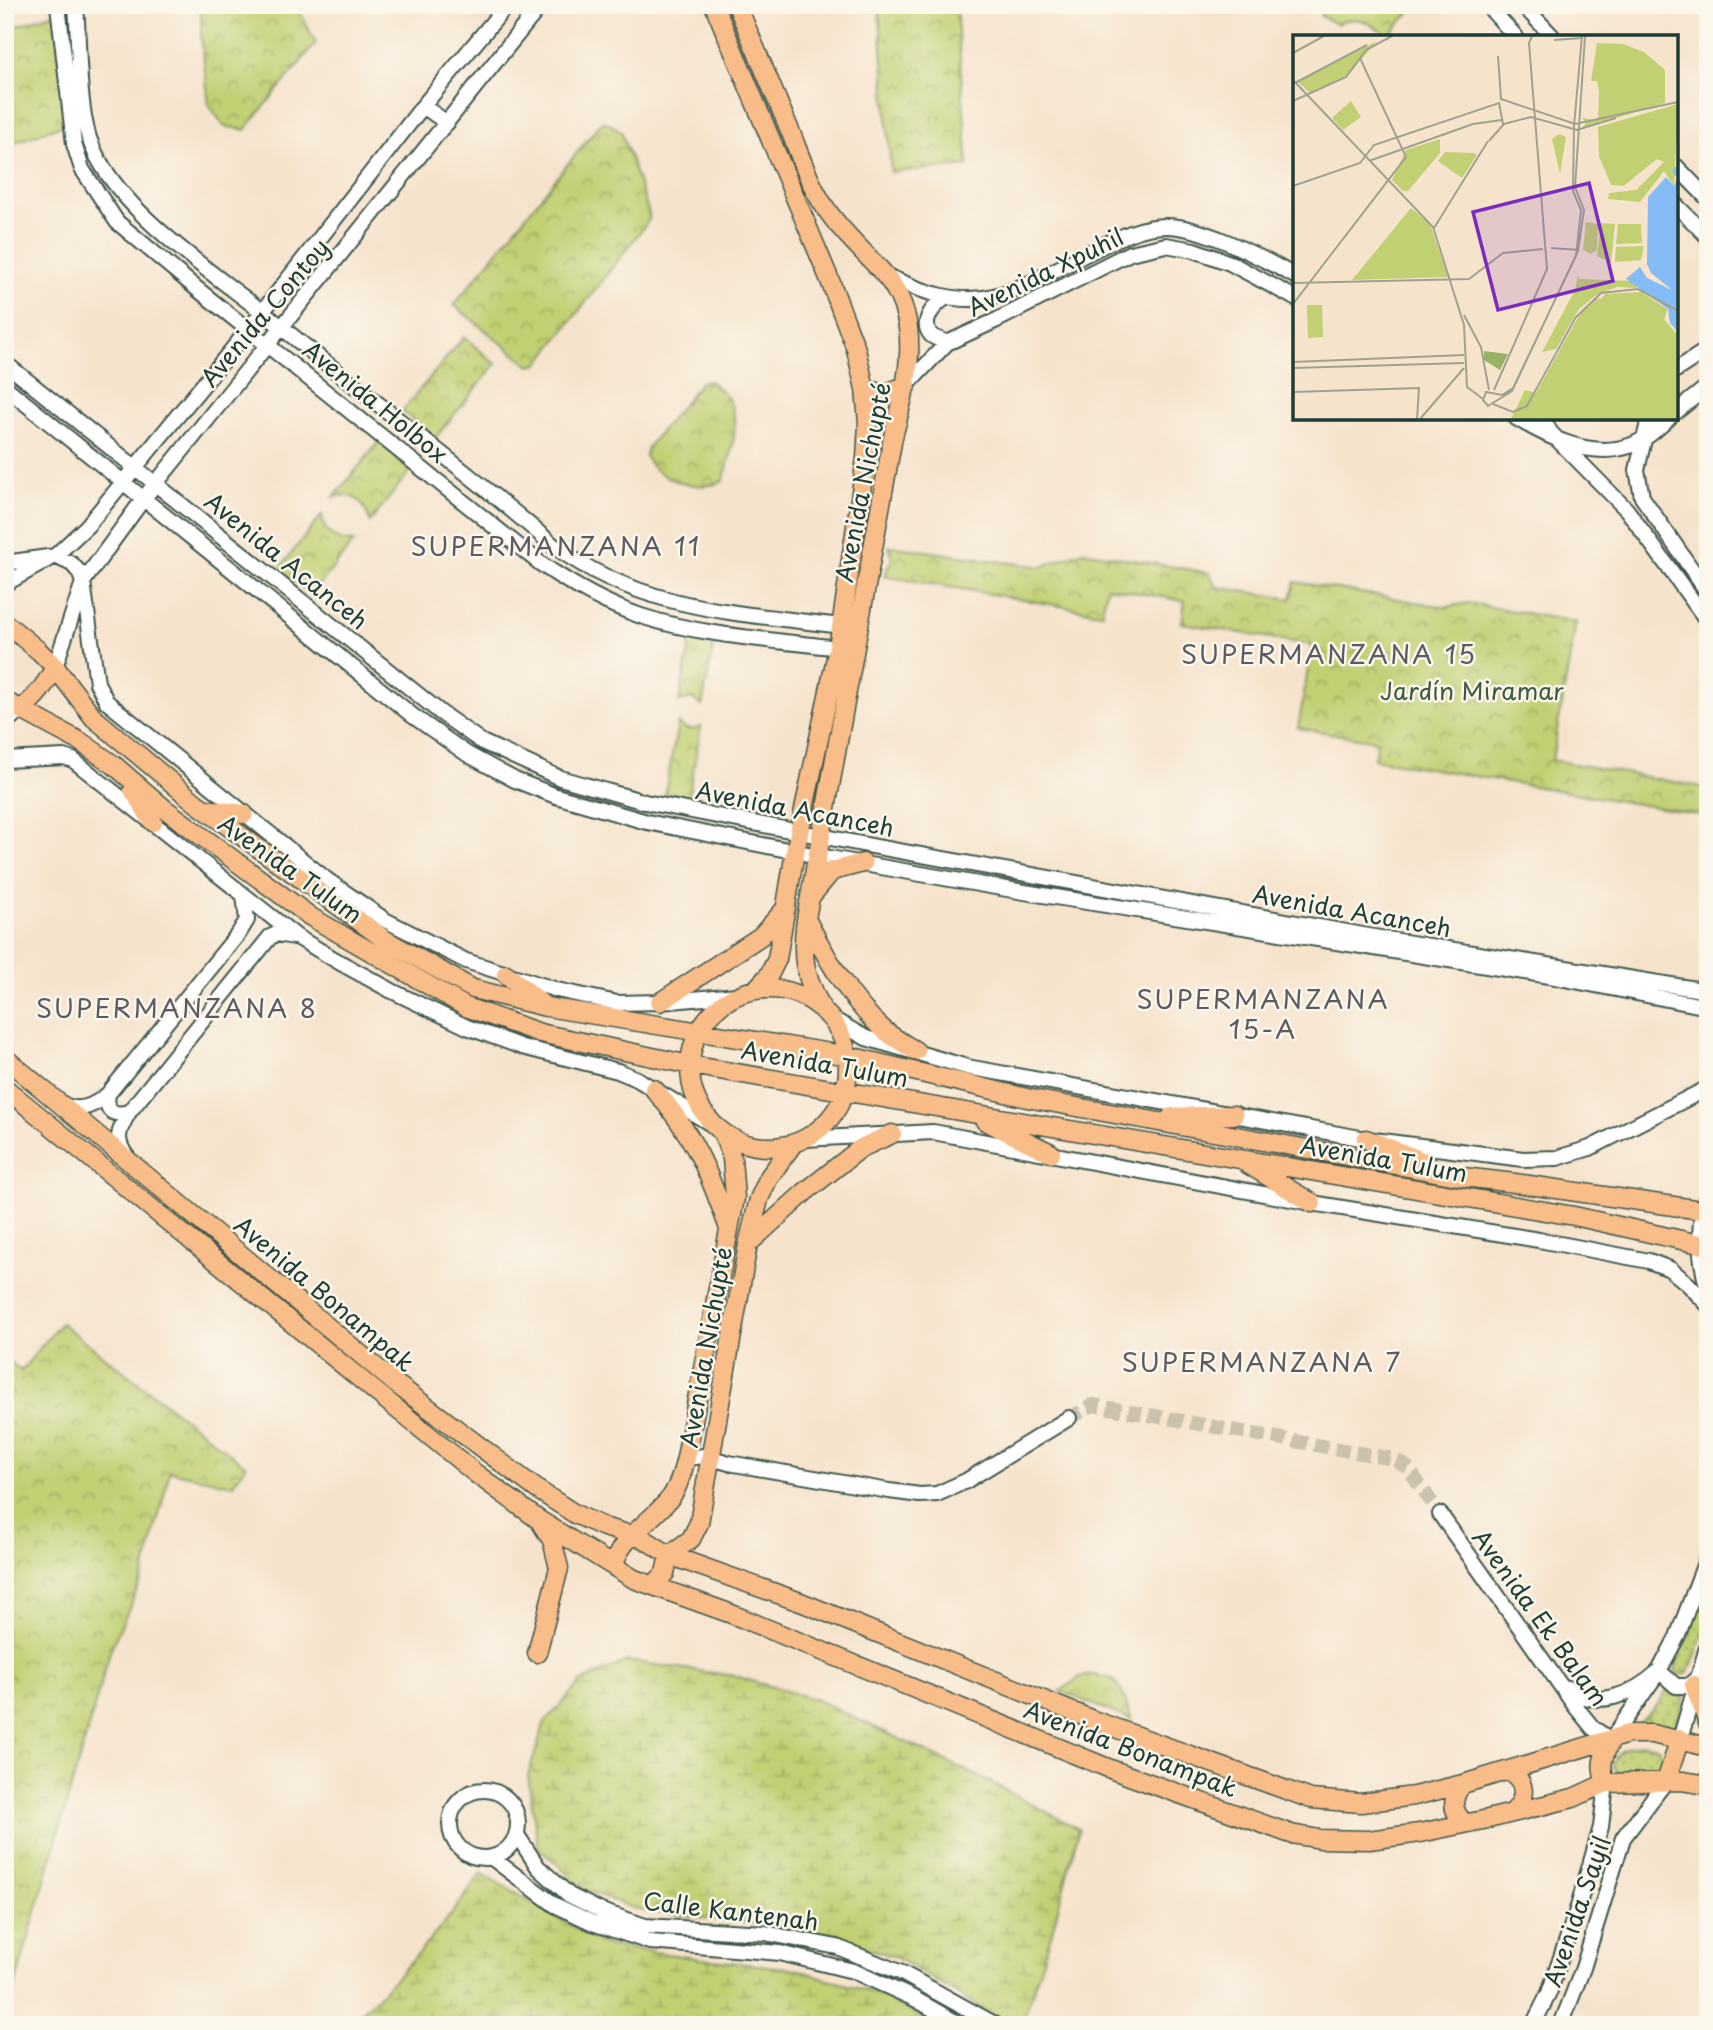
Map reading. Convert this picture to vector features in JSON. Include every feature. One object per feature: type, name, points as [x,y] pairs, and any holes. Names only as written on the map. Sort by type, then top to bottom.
[{"type":"main road","name":"Avenida Nichupté","points":[[714,5],[856,349],[865,389],[868,433],[838,648],[795,852],[777,959],[769,975],[756,989]]},
{"type":"main road","name":"Avenida Nichupté","points":[[737,5],[815,192],[839,229],[886,275],[900,298],[910,357],[907,385],[893,437],[806,919],[804,969],[826,1012],[843,1036],[849,1056]]},
{"type":"main road","points":[[750,5],[754,44]]},
{"type":"main road","points":[[823,265],[824,251],[829,242],[837,239],[852,242]]},
{"type":"main road","points":[[865,389],[884,394],[907,385]]},
{"type":"main road","points":[[868,433],[880,430],[893,437]]},
{"type":"main road","name":"Avenida Tulum","points":[[5,622],[55,667],[93,718],[202,808],[384,939],[473,989],[546,1007],[849,1056],[1027,1098],[1135,1118],[1463,1177],[1705,1211]]},
{"type":"main road","points":[[13,705],[34,699],[55,667]]},
{"type":"main road","name":"Avenida Tulum","points":[[13,705],[80,742],[114,765],[186,824],[311,918],[466,1007],[540,1033],[690,1065],[972,1115],[1238,1157],[1574,1216],[1704,1245]]},
{"type":"main road","points":[[114,765],[139,796],[153,822]]},
{"type":"main road","points":[[202,808],[244,814]]},
{"type":"main road","points":[[811,896],[832,871],[863,863]]},
{"type":"main road","points":[[660,1002],[761,936],[786,908]]},
{"type":"main road","points":[[806,919],[823,951],[858,1004],[884,1031],[916,1051]]},
{"type":"main road","points":[[506,974],[546,1007]]},
{"type":"main road","points":[[690,1065],[693,1045],[699,1032],[716,1008],[737,995],[756,989],[791,990],[807,997],[826,1012]]},
{"type":"main road","points":[[846,1091],[849,1056]]},
{"type":"main road","name":"Avenida Bonampak","points":[[5,1058],[395,1383],[459,1432],[575,1514],[604,1527],[632,1535]]},
{"type":"main road","name":"Avenida Nichupté","points":[[632,1535],[650,1521],[673,1495],[681,1476],[735,1198],[732,1161],[719,1129],[697,1101],[690,1065]]},
{"type":"main road","name":"Avenida Bonampak","points":[[5,1088],[475,1472],[539,1520],[615,1566]]},
{"type":"main road","points":[[654,1088],[688,1130],[729,1228]]},
{"type":"main road","name":"Avenida Nichupté","points":[[669,1555],[691,1539],[699,1523],[748,1244],[759,1199],[769,1177],[799,1142],[828,1122],[846,1091]]},
{"type":"main road","points":[[972,1115],[1051,1153]]},
{"type":"main road","points":[[1135,1118],[1234,1115]]},
{"type":"main road","points":[[719,1129],[738,1141],[756,1146],[774,1147],[799,1142]]},
{"type":"main road","points":[[748,1244],[805,1192],[861,1148],[892,1134]]},
{"type":"main road","points":[[1366,1139],[1463,1177]]},
{"type":"main road","points":[[1238,1157],[1312,1203]]},
{"type":"main road","points":[[537,1653],[559,1568],[552,1540],[539,1520]]},
{"type":"main road","points":[[632,1535],[655,1545],[669,1555],[665,1573],[653,1586],[634,1579],[615,1566],[619,1549],[632,1535]]},
{"type":"main road","name":"Avenida Bonampak","points":[[669,1555],[803,1603],[1093,1720],[1311,1799],[1362,1803],[1414,1796],[1638,1733],[1679,1739]]},
{"type":"main road","points":[[729,1613],[722,1604],[722,1592],[728,1585],[741,1581]]},
{"type":"main road","name":"Avenida Bonampak","points":[[653,1586],[729,1613],[1113,1770],[1290,1834],[1320,1839],[1369,1840],[1420,1833],[1573,1798],[1606,1783]]},
{"type":"main road","points":[[1695,1682],[1708,1723]]},
{"type":"main road","points":[[1666,1782],[1679,1739],[1708,1747]]},
{"type":"main road","points":[[1611,1740],[1601,1766],[1606,1783],[1682,1781],[1708,1785]]},
{"type":"main road","points":[[1509,1771],[1519,1778],[1524,1790],[1522,1800],[1514,1811]]},
{"type":"main road","points":[[1463,1784],[1456,1793],[1454,1804],[1457,1815],[1465,1823]]},
{"type":"street","name":"Avenida Holbox","points":[[58,5],[72,135],[82,169],[117,222],[541,564],[603,601],[641,616],[682,627],[838,648]]},
{"type":"street","name":"Avenida Holbox","points":[[76,5],[82,96],[89,137],[114,185],[207,270],[554,546],[607,579],[644,594],[681,604],[841,626]]},
{"type":"street","name":"Avenida Contoy","points":[[5,584],[55,556],[86,526],[249,329],[423,106],[507,5]]},
{"type":"street","name":"Avenida Contoy","points":[[55,667],[83,582],[144,498],[541,5]]},
{"type":"street","points":[[1487,5],[1514,35]]},
{"type":"street","points":[[1523,5],[1551,35]]},
{"type":"street","points":[[423,106],[447,123]]},
{"type":"street","points":[[1678,168],[1708,199]]},
{"type":"street","points":[[1678,207],[1708,237]]},
{"type":"street","name":"Avenida Xpuhil","points":[[886,275],[922,291],[947,297],[992,297],[1025,285],[1127,233],[1167,226],[1206,234],[1293,275]]},
{"type":"street","name":"Avenida Xpuhil","points":[[907,385],[947,342],[998,320],[1130,253],[1166,245],[1213,256],[1293,297]]},
{"type":"street","points":[[947,297],[936,303],[928,327],[932,336],[947,342]]},
{"type":"street","points":[[1678,369],[1708,349]]},
{"type":"street","name":"Avenida Acanceh","points":[[5,363],[441,713],[482,742],[560,778],[645,802],[799,832],[1476,955],[1708,991]]},
{"type":"street","points":[[1678,410],[1708,386]]},
{"type":"street","name":"Avenida Acanceh","points":[[5,387],[413,716],[467,754],[515,780],[556,796],[612,813],[795,852],[1024,892],[1549,976],[1708,1007]]},
{"type":"street","points":[[1520,420],[1556,438],[1600,451],[1629,446],[1645,438],[1667,420]]},
{"type":"street","points":[[1543,420],[1556,438],[1627,510],[1708,622]]},
{"type":"street","points":[[1649,420],[1637,470],[1642,497],[1708,593]]},
{"type":"street","points":[[5,562],[55,556],[72,564],[83,582]]},
{"type":"street","name":"Avenida Tulum","points":[[83,582],[97,683],[107,702],[306,864],[386,920],[466,961],[557,990],[617,1003],[737,995]]},
{"type":"street","points":[[5,723],[13,705]]},
{"type":"street","name":"Avenida Tulum","points":[[5,761],[64,757],[73,760],[298,937],[392,991],[467,1027],[522,1047],[618,1071],[654,1088],[719,1129]]},
{"type":"street","points":[[52,1097],[70,1108],[83,1108],[96,1104],[108,1094],[239,933],[247,920],[244,896]]},
{"type":"street","points":[[239,933],[246,930],[254,933],[259,938],[261,948]]},
{"type":"street","points":[[134,1165],[120,1148],[119,1138],[121,1126],[129,1112],[270,937],[277,934],[298,937]]},
{"type":"street","name":"Avenida Tulum","points":[[826,1012],[866,1038],[967,1067],[1366,1139],[1523,1159],[1558,1158],[1590,1148],[1708,1088]]},
{"type":"street","points":[[108,1094],[107,1104],[111,1111],[118,1114],[129,1112]]},
{"type":"street","points":[[799,1142],[933,1132],[1312,1203],[1539,1240],[1649,1261],[1670,1269],[1708,1306]]},
{"type":"street","points":[[1708,1192],[1704,1245],[1708,1290]]},
{"type":"street","points":[[686,1458],[698,1455],[889,1491],[937,1494],[1069,1418]]},
{"type":"street","name":"Avenida Ek Balam","points":[[1440,1514],[1555,1679],[1593,1728],[1611,1740]]},
{"type":"street","points":[[1611,1740],[1659,1671],[1676,1637],[1708,1555]]},
{"type":"street","points":[[1679,1739],[1708,1644]]},
{"type":"street","points":[[1555,1679],[1577,1696],[1600,1700],[1626,1695],[1659,1671]]},
{"type":"street","points":[[1659,1671],[1676,1686],[1688,1686],[1695,1682]]},
{"type":"street","name":"Avenida Sayil","points":[[1561,2025],[1583,1968],[1623,1838],[1666,1782]]},
{"type":"street","name":"Avenida Sayil","points":[[1533,2025],[1549,1993],[1580,1900],[1601,1827],[1606,1783]]},
{"type":"street","points":[[482,1789],[493,1790],[504,1795],[516,1809],[519,1821],[517,1835],[511,1846],[502,1853],[492,1858],[480,1859],[458,1847],[452,1837],[451,1815],[456,1804],[466,1794],[482,1789]]},
{"type":"street","name":"Calle Kantenah","points":[[517,1835],[538,1867],[569,1895],[601,1911],[645,1926],[765,1933],[837,1947],[902,1972],[996,2025]]},
{"type":"street","name":"Calle Kantenah","points":[[492,1858],[555,1905],[593,1923],[650,1942],[780,1953],[853,1971],[913,1997],[963,2025]]},
{"type":"street","points":[[1580,1900],[1595,1898],[1603,1904]]},
{"type":"street","points":[[963,2025],[975,2012]]},
{"type":"green space","points":[[201,5],[296,5],[316,43],[245,130],[224,126],[209,105],[201,37]]},
{"type":"green space","points":[[879,5],[956,5],[968,166],[891,172]]},
{"type":"green space","points":[[1320,5],[1417,5],[1388,35],[1363,21],[1351,20],[1336,24],[1321,16]]},
{"type":"green space","points":[[55,13],[67,123],[5,146],[5,30]]},
{"type":"green space","points":[[606,122],[621,131],[649,220],[538,364],[530,366],[454,305],[601,123]]},
{"type":"green space","points":[[464,337],[496,364],[435,438],[402,411]]},
{"type":"green space","points":[[709,381],[722,391],[731,405],[735,423],[733,443],[723,481],[702,486],[691,485],[658,471],[645,455],[648,447],[701,382]]},
{"type":"green space","points":[[383,437],[415,465],[370,522],[358,500],[348,496],[334,497]]},
{"type":"green space","points":[[322,515],[325,527],[332,536],[354,542],[311,595],[279,569]]},
{"type":"green space","name":"Jardín Miramar","points":[[889,546],[1041,567],[1083,551],[1209,573],[1217,587],[1291,599],[1295,582],[1446,607],[1469,603],[1576,622],[1552,760],[1708,788],[1708,816],[1374,759],[1377,741],[1298,728],[1312,645],[1182,623],[1185,601],[1107,587],[1102,613],[884,576],[892,559]]},
{"type":"green space","points":[[693,629],[716,633],[702,706],[692,698],[679,702]]},
{"type":"green space","points":[[678,723],[686,729],[701,727],[688,798],[665,794]]},
{"type":"green space","points":[[61,1323],[246,1466],[232,1485],[170,1471],[143,1577],[111,1648],[5,2020],[5,1358],[21,1371]]},
{"type":"green space","points":[[1708,1585],[1708,1623],[1689,1672],[1682,1675],[1675,1671],[1676,1666]]},
{"type":"green space","points":[[627,1661],[735,1676],[817,1700],[986,1780],[1079,1829],[1051,1935],[1024,2018],[1005,2022],[893,1956],[805,1930],[639,1910],[585,1890],[538,1847],[528,1775],[545,1722],[581,1682]]},
{"type":"green space","points":[[1092,1675],[1110,1679],[1120,1688],[1132,1720],[1060,1691],[1080,1677]]},
{"type":"green space","points":[[1667,1690],[1685,1696],[1673,1736],[1634,1729],[1661,1701]]},
{"type":"green space","points":[[1643,1744],[1656,1747],[1661,1752],[1662,1764],[1657,1773],[1636,1778],[1625,1777],[1616,1771],[1614,1760],[1620,1752]]},
{"type":"green space","points":[[481,1873],[602,1944],[701,1959],[795,1969],[880,1995],[938,2025],[349,2025],[436,1933]]},
{"type":"tunnel","points":[[1069,1418],[1093,1405],[1394,1459],[1408,1468],[1440,1514]]},
{"type":"district","name":"SUPERMANZANA 11","points":[[556,545]]},
{"type":"district","name":"SUPERMANZANA 15","points":[[1329,653]]},
{"type":"district","name":"SUPERMANZANA 8","points":[[177,1007]]},
{"type":"district","name":"SUPERMANZANA 15-A","points":[[1263,1013]]},
{"type":"district","name":"SUPERMANZANA 7","points":[[1262,1361]]}]
